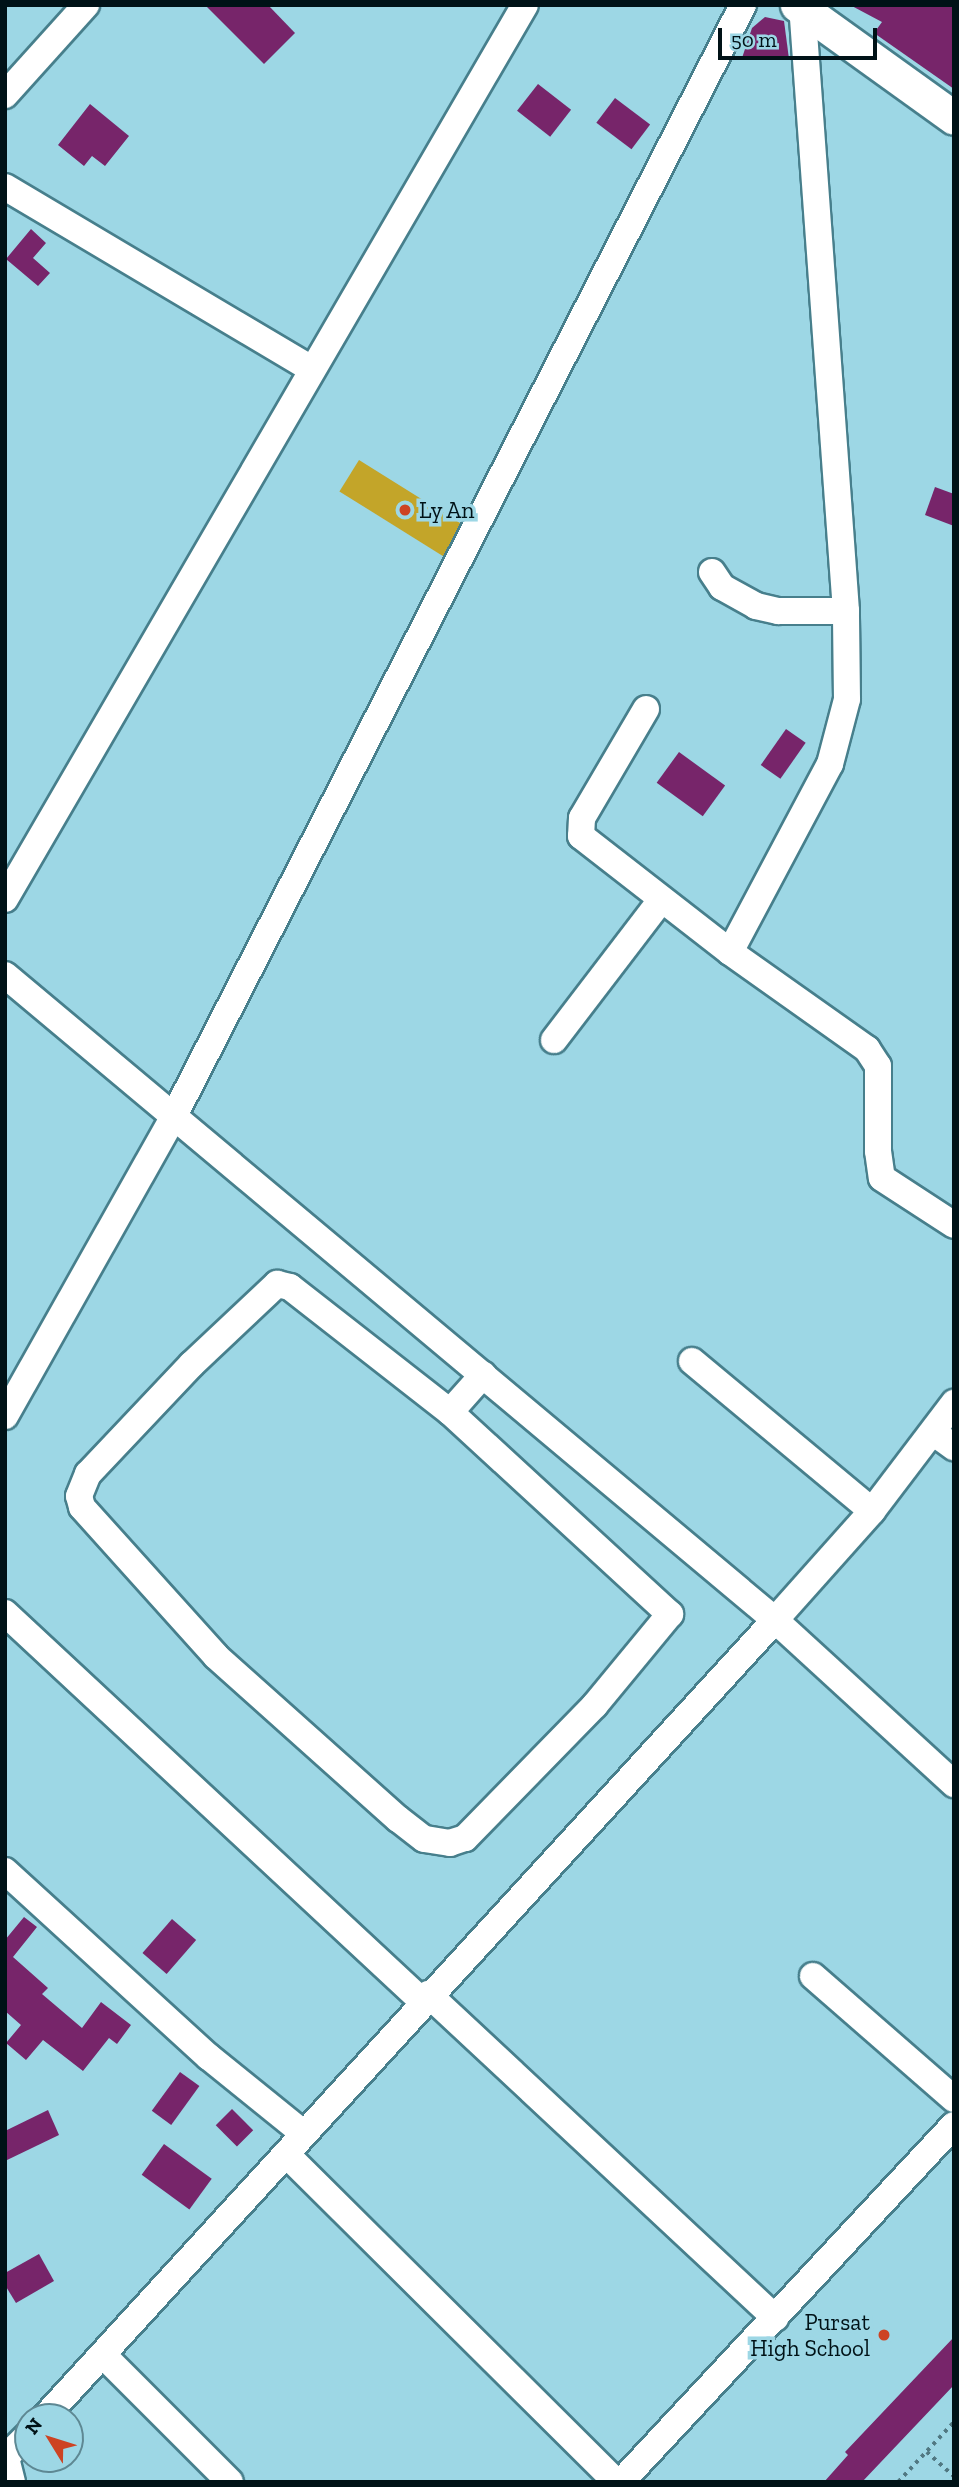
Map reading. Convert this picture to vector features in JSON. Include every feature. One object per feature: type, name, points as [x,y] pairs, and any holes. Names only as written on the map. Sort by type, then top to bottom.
[{"type":"main road","points":[[800,7],[954,118]]},
{"type":"street","points":[[5,95],[86,5]]},
{"type":"street","points":[[5,899],[525,5]]},
{"type":"street","points":[[5,1416],[175,1114],[743,5]]},
{"type":"street","points":[[730,952],[830,764],[847,699],[846,611],[800,7]]},
{"type":"street","points":[[5,187],[311,369]]},
{"type":"street","points":[[712,572],[722,587],[756,606],[778,611],[846,611]]},
{"type":"street","points":[[646,709],[582,818],[581,836],[730,952],[867,1049],[878,1066],[878,1151],[882,1178],[954,1225]]},
{"type":"street","points":[[554,1040],[661,900]]},
{"type":"street","points":[[5,975],[175,1114],[775,1620],[954,1784]]},
{"type":"street","points":[[277,1284],[290,1287],[450,1412],[670,1614],[594,1705],[465,1838],[450,1843],[424,1839],[398,1819],[216,1656],[88,1518],[79,1496],[89,1474],[182,1374],[277,1284]]},
{"type":"street","points":[[692,1361],[872,1511]]},
{"type":"street","points":[[450,1412],[483,1375]]},
{"type":"street","points":[[59,2403],[425,1998],[775,1620],[872,1511],[944,1440],[954,1403]]},
{"type":"street","points":[[5,1612],[776,2318]]},
{"type":"street","points":[[5,1871],[209,2057],[304,2134]]},
{"type":"street","points":[[813,1976],[954,2099]]},
{"type":"street","points":[[286,2154],[618,2482],[776,2318],[954,2125]]},
{"type":"street","points":[[104,2356],[230,2482]]},
{"type":"street","points":[[6,2456],[12,2482]]},
{"type":"path","points":[[898,2482],[954,2422]]},
{"type":"path","points":[[926,2452],[954,2476]]},
{"type":"shaded area","name":"Ly An","points":[[359,460],[468,528],[449,560],[339,491]]},
{"type":"building","points":[[205,5],[268,5],[295,33],[264,64]]},
{"type":"building","points":[[850,5],[954,5],[954,89],[874,33],[882,22]]},
{"type":"building","points":[[765,17],[784,21],[789,59],[742,58],[752,28]]},
{"type":"building","points":[[538,84],[571,110],[550,137],[517,111]]},
{"type":"building","points":[[615,98],[650,124],[631,149],[596,123]]},
{"type":"building","points":[[90,104],[129,136],[105,166],[92,156],[84,166],[58,145]]},
{"type":"building","points":[[31,229],[46,243],[33,258],[50,273],[38,286],[6,259]]},
{"type":"building","points":[[935,487],[954,494],[954,526],[925,515]]},
{"type":"building","points":[[786,729],[806,743],[780,779],[761,765]]},
{"type":"building","points":[[679,752],[725,786],[703,816],[657,783]]},
{"type":"building","points":[[24,1917],[37,1927],[13,1957],[48,1988],[42,1994],[82,2028],[101,2002],[131,2025],[117,2044],[109,2038],[83,2071],[43,2040],[26,2060],[6,2043],[21,2025],[5,2011],[5,1940]]},
{"type":"building","points":[[172,1919],[196,1940],[167,1974],[142,1953]]},
{"type":"building","points":[[180,2072],[199,2086],[171,2125],[152,2111]]},
{"type":"building","points":[[232,2109],[253,2130],[237,2146],[216,2125]]},
{"type":"building","points":[[48,2110],[59,2135],[5,2161],[5,2131]]},
{"type":"building","points":[[164,2144],[212,2179],[189,2209],[142,2175]]},
{"type":"building","points":[[39,2254],[54,2281],[16,2303],[5,2285],[5,2273]]},
{"type":"building","points":[[954,2337],[954,2385],[862,2482],[824,2482],[848,2455],[845,2452]]},
{"type":"place","name":"Ly An","points":[[405,510]]},
{"type":"place","name":"Pursat High School","points":[[884,2335]]}]
